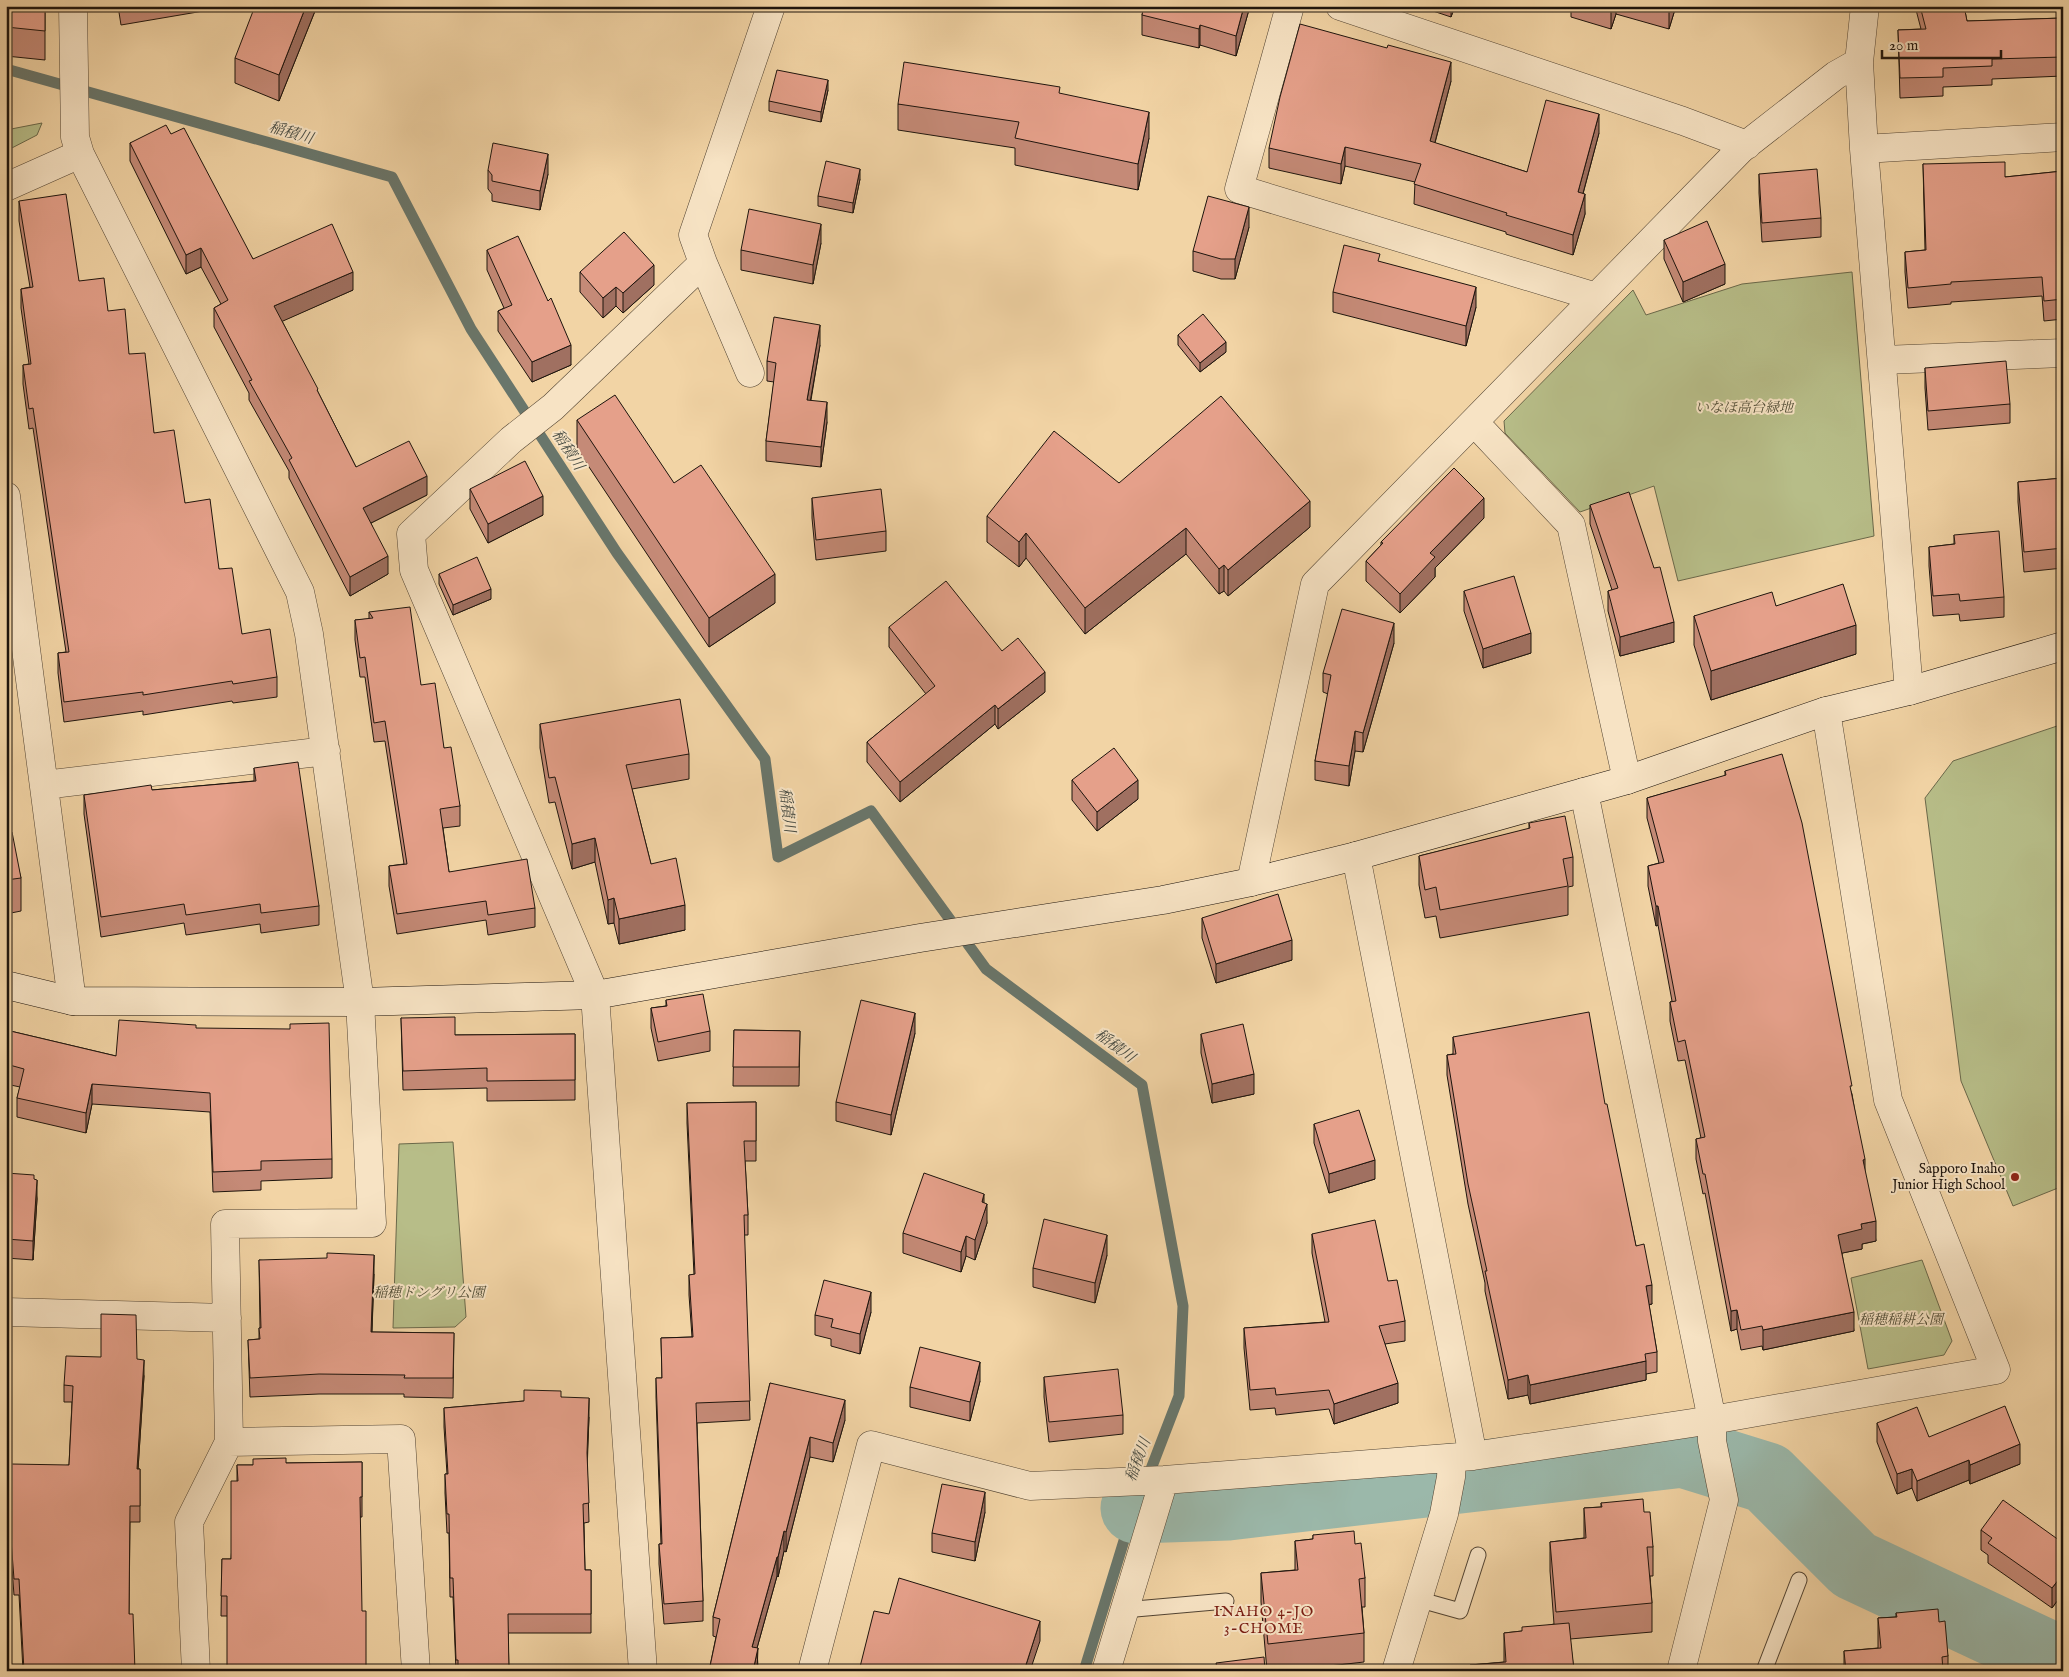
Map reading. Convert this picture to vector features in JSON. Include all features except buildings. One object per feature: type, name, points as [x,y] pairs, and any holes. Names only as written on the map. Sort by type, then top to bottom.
[{"type":"street","points":[[73,6],[78,146],[300,592],[309,634],[360,1002],[372,1223],[225,1224],[229,1442],[190,1522],[196,1671]]},
{"type":"street","points":[[750,373],[693,235],[771,6]]},
{"type":"street","points":[[1290,6],[1239,189],[1596,297]]},
{"type":"street","points":[[1340,6],[1682,121],[1747,145]]},
{"type":"street","points":[[1864,6],[1859,62],[1864,148],[1909,691]]},
{"type":"street","points":[[1251,882],[1315,584],[1734,156],[1836,75],[1859,62]]},
{"type":"street","points":[[1864,148],[2063,137]]},
{"type":"street","points":[[6,187],[78,146]]},
{"type":"street","points":[[643,1671],[595,995],[414,570],[411,534],[511,440],[553,407],[703,263]]},
{"type":"street","points":[[1883,360],[2063,353]]},
{"type":"street","points":[[1474,422],[1571,525],[1627,780]]},
{"type":"street","points":[[6,496],[72,1001]]},
{"type":"street","points":[[6,985],[72,1001],[360,1002],[595,995],[920,938],[1163,900],[1251,882],[1356,856],[1627,780],[1826,711],[1909,691],[2063,646]]},
{"type":"street","points":[[812,1671],[870,1445],[1030,1486],[1118,1482],[1158,1495],[1459,1464],[1712,1430],[1996,1370],[1888,1100],[1826,711]]},
{"type":"street","points":[[44,785],[326,751]]},
{"type":"street","points":[[1584,792],[1712,1430],[1724,1500],[1681,1671]]},
{"type":"street","points":[[1356,856],[1459,1464],[1396,1671]]},
{"type":"street","points":[[6,1312],[227,1318]]},
{"type":"street","points":[[229,1442],[401,1439],[416,1671]]},
{"type":"street","points":[[1106,1671],[1158,1495]]},
{"type":"lane","points":[[1417,1599],[1460,1611],[1478,1555]]},
{"type":"lane","points":[[1764,1671],[1799,1580]]},
{"type":"lane","points":[[1124,1610],[1226,1601]]},
{"type":"green space","points":[[42,123],[37,135],[6,151],[6,130]]},
{"type":"green space","name":"いなほ高台緑地","points":[[1852,272],[1874,536],[1678,581],[1654,486],[1580,512],[1505,433],[1504,421],[1633,290],[1646,315],[1742,284]]},
{"type":"green space","name":"Sapporo Inaho Junior High School","points":[[2063,724],[2063,1186],[2013,1206],[1961,1081],[1925,798],[1953,761]]},
{"type":"green space","name":"稲穂ドングリ公園","points":[[453,1142],[466,1317],[455,1327],[393,1328],[399,1144]]},
{"type":"green space","name":"稲穂稲耕公園","points":[[1922,1260],[1952,1341],[1944,1355],[1868,1369],[1851,1278]]},
{"type":"waterway","name":"稲積川","points":[[6,69],[392,177],[471,329],[617,553],[765,759],[778,857],[871,811],[986,969],[1142,1085],[1183,1306],[1179,1396],[1126,1534],[1084,1671]]},
{"type":"waterway","points":[[1136,1508],[1228,1505],[1683,1452],[1767,1478],[1854,1565],[2063,1663]]},
{"type":"place","name":"Sapporo Inaho Junior High School","points":[[2015,1177]]},
{"type":"district","name":"INAHO 4-JO 3-CHOME","points":[[1264,1620]]}]
